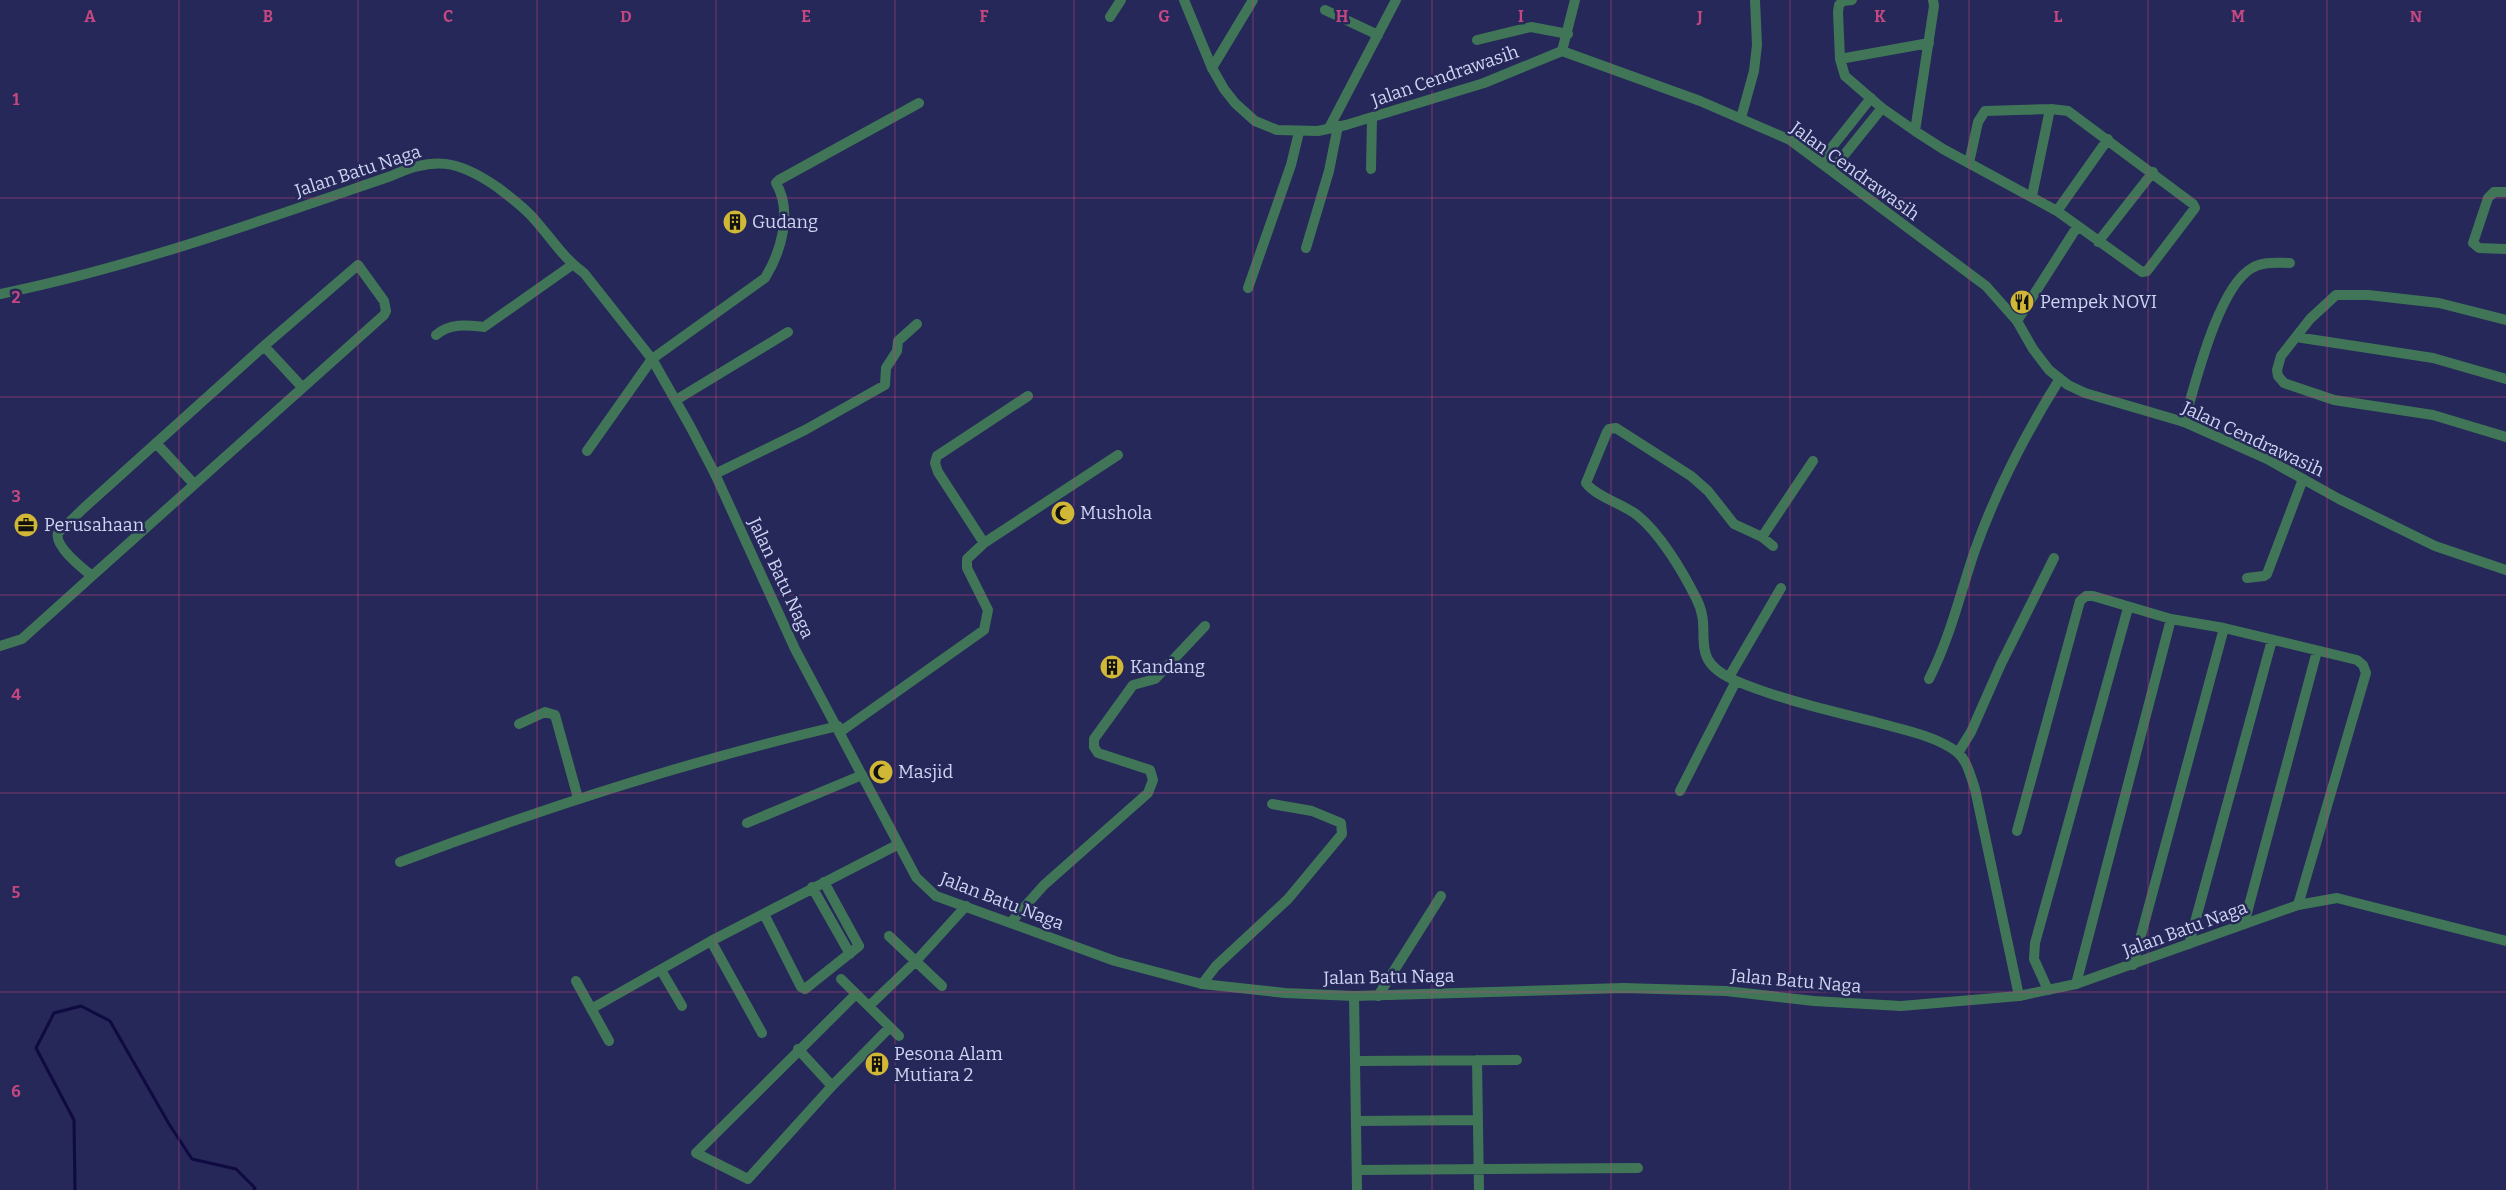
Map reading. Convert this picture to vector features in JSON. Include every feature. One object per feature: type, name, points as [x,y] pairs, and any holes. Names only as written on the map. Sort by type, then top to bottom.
[{"type":"street","points":[[1110,17],[1122,0]]},
{"type":"street","name":"Jalan Cendrawasih","points":[[1184,0],[1212,68],[1235,103],[1255,121],[1277,130],[1299,132],[1334,127],[1372,118],[1484,83],[1562,51],[1663,86],[1741,118],[1790,140],[1832,170],[1924,242],[1986,286],[2018,320],[2033,349],[2059,380],[2085,392],[2184,422],[2267,460],[2435,546],[2506,570]]},
{"type":"street","points":[[1212,68],[1252,0]]},
{"type":"street","points":[[1306,248],[1330,171],[1334,127],[1396,0]]},
{"type":"street","points":[[1562,51],[1568,34],[1575,0]]},
{"type":"street","points":[[1741,118],[1754,71],[1757,45],[1755,0]]},
{"type":"street","points":[[1852,0],[1843,1],[1838,8],[1840,59],[1844,76],[1882,108],[1915,131],[1970,163],[2032,196],[2142,272],[2147,271],[2195,208],[2194,204],[2153,172],[2068,111],[2051,109],[1984,111],[1978,122],[1970,163]]},
{"type":"street","points":[[1915,131],[1929,43],[1934,6],[1933,0]]},
{"type":"street","points":[[1324,10],[1378,35]]},
{"type":"street","points":[[1477,40],[1531,27],[1568,34]]},
{"type":"street","points":[[1840,59],[1929,43]]},
{"type":"street","points":[[1820,162],[1871,98]]},
{"type":"street","points":[[586,451],[652,360],[764,278],[775,261],[786,212],[784,198],[776,184],[779,180],[919,103]]},
{"type":"street","points":[[1832,170],[1882,108]]},
{"type":"street","points":[[2032,196],[2051,109]]},
{"type":"street","points":[[1371,169],[1372,118]]},
{"type":"street","points":[[1248,288],[1288,175],[1299,132]]},
{"type":"street","points":[[2057,212],[2108,139]]},
{"type":"street","name":"Jalan Batu Naga","points":[[0,294],[56,282],[235,229],[391,176],[411,166],[439,162],[462,166],[481,176],[512,198],[534,219],[572,265],[584,273],[652,360],[676,400],[715,474],[795,649],[839,729],[897,844],[916,877],[925,888],[936,896],[1116,961],[1202,984],[1285,993],[1354,996],[1623,988],[1726,991],[1814,1001],[1901,1006],[2019,996],[2076,984],[2298,905],[2337,898],[2506,941]]},
{"type":"street","points":[[2098,242],[2153,172]]},
{"type":"street","points":[[2506,192],[2494,192],[2488,198],[2473,243],[2478,248],[2506,249]]},
{"type":"street","points":[[2018,320],[2077,227]]},
{"type":"street","points":[[2184,422],[2210,336],[2237,283],[2253,267],[2270,263],[2290,264]]},
{"type":"street","points":[[0,646],[22,639],[92,576],[194,484],[302,387],[386,310],[384,301],[358,265],[264,346],[58,534],[59,545],[92,576]]},
{"type":"street","points":[[436,335],[445,327],[467,325],[484,327],[572,265]]},
{"type":"street","points":[[2506,320],[2439,303],[2340,294],[2333,297],[2316,314],[2296,337],[2278,364],[2278,376],[2284,383],[2334,400],[2433,414],[2506,436]]},
{"type":"street","points":[[715,474],[805,430],[885,385],[886,368],[897,351],[898,340],[917,324]]},
{"type":"street","points":[[676,400],[788,332]]},
{"type":"street","points":[[2296,337],[2433,358],[2506,379]]},
{"type":"street","points":[[264,346],[302,387]]},
{"type":"street","points":[[1929,679],[1949,634],[1985,523],[2036,416],[2059,380]]},
{"type":"street","points":[[984,544],[938,472],[935,463],[937,456],[1028,396]]},
{"type":"street","points":[[1773,546],[1762,537],[1734,524],[1708,491],[1691,476],[1620,429],[1609,429],[1586,485],[1637,515],[1652,530],[1699,603],[1705,654],[1708,662],[1732,679],[1864,719],[1908,729],[1958,752],[1970,774],[1975,789],[2019,996]]},
{"type":"street","points":[[156,443],[194,484]]},
{"type":"street","points":[[400,862],[501,824],[578,798],[756,746],[839,729],[984,630],[988,610],[966,566],[967,559],[984,544],[1118,455]]},
{"type":"street","points":[[1762,537],[1813,461]]},
{"type":"street","points":[[2247,578],[2267,574],[2302,479]]},
{"type":"street","points":[[1958,752],[1971,732],[2001,664],[2054,558]]},
{"type":"street","points":[[1680,791],[1732,679],[1781,588]]},
{"type":"street","points":[[2017,831],[2080,601],[2086,596],[2093,596],[2128,608],[2171,619],[2224,628],[2357,660],[2363,665],[2366,673],[2298,905]]},
{"type":"street","points":[[2048,990],[2034,959],[2035,943],[2128,608]]},
{"type":"street","points":[[2076,984],[2171,619]]},
{"type":"street","points":[[1011,922],[1044,885],[1148,793],[1153,780],[1150,770],[1098,752],[1094,747],[1094,739],[1132,685],[1154,679],[1205,626]]},
{"type":"street","points":[[2133,965],[2224,628]]},
{"type":"street","points":[[2189,944],[2272,640]]},
{"type":"street","points":[[2244,924],[2317,651]]},
{"type":"street","points":[[519,724],[545,712],[555,715],[578,798]]},
{"type":"street","points":[[747,823],[862,775]]},
{"type":"street","points":[[1202,984],[1216,966],[1288,900],[1342,834],[1340,823],[1312,811],[1272,804]]},
{"type":"street","points":[[592,1009],[711,942],[897,844]]},
{"type":"street","points":[[764,914],[802,989],[806,989],[859,946],[824,882]]},
{"type":"street","points":[[812,888],[850,954]]},
{"type":"street","points":[[1378,996],[1441,896]]},
{"type":"street","points":[[868,1006],[916,961],[966,906]]},
{"type":"street","points":[[889,936],[942,986]]},
{"type":"street","points":[[711,942],[762,1033]]},
{"type":"street","points":[[660,970],[682,1006]]},
{"type":"street","points":[[841,979],[898,1036]]},
{"type":"street","points":[[576,981],[609,1041]]},
{"type":"street","points":[[856,994],[798,1049],[696,1153],[748,1179],[832,1086],[890,1027]]},
{"type":"street","points":[[1354,996],[1357,1190]]},
{"type":"street","points":[[798,1049],[832,1086]]},
{"type":"street","points":[[1477,1060],[1479,1190]]},
{"type":"street","points":[[1356,1061],[1517,1060]]},
{"type":"street","points":[[1357,1120],[1478,1120]]},
{"type":"street","points":[[1357,1170],[1638,1168]]},
{"type":"waterway","points":[[75,1190],[74,1120],[36,1048],[54,1013],[81,1006],[110,1021],[169,1124],[192,1159],[236,1169],[255,1188],[254,1190]]},
{"type":"place","name":"Gudang","points":[[735,222]]},
{"type":"place","name":"Pempek NOVI","points":[[2022,302]]},
{"type":"place","name":"Mushola","points":[[1063,513]]},
{"type":"place","name":"Perusahaan","points":[[26,525]]},
{"type":"place","name":"Kandang","points":[[1112,667]]},
{"type":"place","name":"Masjid","points":[[881,772]]},
{"type":"place","name":"Pesona Alam Mutiara 2","points":[[877,1064]]}]
